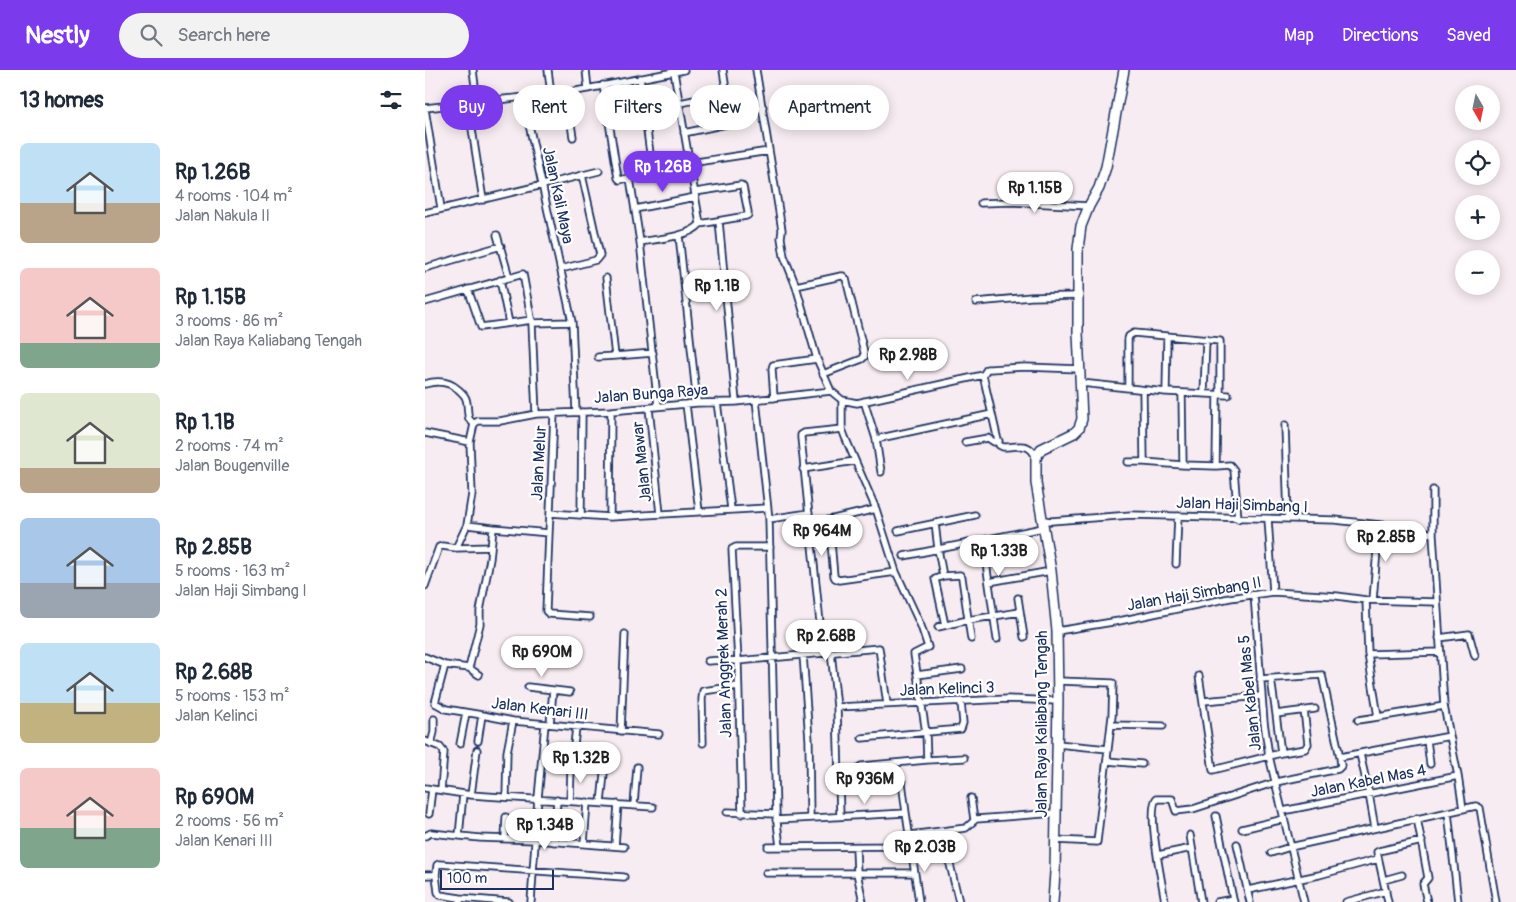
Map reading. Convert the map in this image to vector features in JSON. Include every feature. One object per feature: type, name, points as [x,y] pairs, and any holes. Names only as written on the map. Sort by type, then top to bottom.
[{"type":"main road","points":[[1036,458],[1041,449],[1074,434],[1079,428],[1082,419],[1078,249],[1081,226],[1106,168],[1124,70]]},
{"type":"main road","name":"Jalan Raya Kaliabang Tengah","points":[[1036,458],[1036,484],[1051,571],[1057,631],[1059,681],[1053,902]]},
{"type":"street","points":[[473,70],[475,85]]},
{"type":"street","points":[[547,70],[550,85]]},
{"type":"street","points":[[586,70],[588,89]]},
{"type":"street","points":[[603,85],[684,70]]},
{"type":"street","points":[[723,70],[726,85]]},
{"type":"street","points":[[756,70],[782,230],[781,238],[784,256],[796,286],[817,359],[831,391],[842,400],[857,402],[983,375],[990,368],[1080,369]]},
{"type":"street","points":[[674,71],[676,85]]},
{"type":"street","points":[[640,78],[650,153]]},
{"type":"street","points":[[585,90],[595,87]]},
{"type":"street","points":[[440,106],[425,108],[428,148],[441,208]]},
{"type":"street","points":[[759,108],[763,107]]},
{"type":"street","points":[[680,108],[700,224]]},
{"type":"street","points":[[472,130],[483,200]]},
{"type":"street","name":"Jalan Kali Maya","points":[[530,130],[572,322],[579,412],[581,516]]},
{"type":"street","points":[[572,130],[573,137]]},
{"type":"street","points":[[611,130],[619,178],[622,180],[690,163],[769,151]]},
{"type":"street","points":[[685,133],[700,130]]},
{"type":"street","points":[[425,213],[599,171]]},
{"type":"street","name":"Jalan Kali Maya","points":[[561,269],[597,260],[600,255],[582,175]]},
{"type":"street","points":[[630,178],[640,242],[658,406]]},
{"type":"street","points":[[635,208],[741,184],[748,215],[700,224],[695,229],[679,235],[640,242]]},
{"type":"street","points":[[981,203],[1012,202],[1089,206]]},
{"type":"street","points":[[719,221],[736,402]]},
{"type":"street","points":[[497,235],[509,277]]},
{"type":"street","points":[[679,235],[697,402]]},
{"type":"street","points":[[425,268],[501,246]]},
{"type":"street","points":[[425,302],[523,274],[532,321],[536,414]]},
{"type":"street","points":[[796,286],[841,276],[845,280],[865,356],[862,359],[823,374]]},
{"type":"street","points":[[606,278],[615,356]]},
{"type":"street","points":[[500,280],[509,323]]},
{"type":"street","points":[[468,289],[481,327],[532,321],[572,322]]},
{"type":"street","points":[[976,302],[1031,297],[1079,296]]},
{"type":"street","points":[[1128,388],[1129,336],[1134,333],[1220,341],[1216,466]]},
{"type":"street","points":[[1166,392],[1167,336]]},
{"type":"street","points":[[1204,394],[1206,339]]},
{"type":"street","points":[[598,357],[653,352]]},
{"type":"street","points":[[774,398],[773,365],[817,359]]},
{"type":"street","points":[[983,375],[999,445],[1003,447],[1025,446],[1033,450],[1036,458]]},
{"type":"street","points":[[425,384],[447,382],[464,394],[469,419],[474,424],[470,442],[472,494],[467,525],[456,548]]},
{"type":"street","points":[[1081,383],[1166,392],[1228,395]]},
{"type":"street","points":[[1143,390],[1144,462]]},
{"type":"street","name":"Jalan Bunga Raya","points":[[474,424],[478,421],[500,421],[536,414],[611,411],[697,402],[736,402],[831,391]]},
{"type":"street","points":[[1182,393],[1183,465]]},
{"type":"street","points":[[756,400],[769,519],[776,817],[780,847]]},
{"type":"street","points":[[842,400],[842,429],[876,509],[895,572],[921,626],[929,648],[914,654],[927,760]]},
{"type":"street","points":[[864,401],[876,439],[881,472]]},
{"type":"street","points":[[717,402],[731,509]]},
{"type":"street","points":[[686,404],[699,511]]},
{"type":"street","name":"Jalan Mawar","points":[[649,408],[660,514]]},
{"type":"street","points":[[610,517],[611,411]]},
{"type":"street","name":"Jalan Melur","points":[[554,413],[550,513],[610,517],[767,508]]},
{"type":"street","points":[[876,439],[992,414]]},
{"type":"street","points":[[1285,425],[1288,519]]},
{"type":"street","points":[[823,652],[801,435],[804,433],[842,429]]},
{"type":"street","points":[[425,433],[470,442]]},
{"type":"street","points":[[965,442],[988,438],[994,442],[999,442]]},
{"type":"street","points":[[803,468],[855,461]]},
{"type":"street","points":[[1128,462],[1230,465],[1233,467],[1239,519]]},
{"type":"street","points":[[1433,490],[1433,534],[1444,706],[1463,809]]},
{"type":"street","points":[[876,509],[829,520],[834,576],[837,580],[895,572]]},
{"type":"street","points":[[550,513],[547,613],[590,617]]},
{"type":"street","points":[[769,519],[809,513]]},
{"type":"street","points":[[898,531],[975,515]]},
{"type":"street","name":"Jalan Haji Simbang I","points":[[904,556],[984,540],[1051,521],[1131,515],[1335,520],[1433,534]]},
{"type":"street","points":[[1176,564],[1178,516]]},
{"type":"street","points":[[1268,519],[1273,592]]},
{"type":"street","points":[[935,523],[937,550],[943,576]]},
{"type":"street","points":[[467,525],[549,532]]},
{"type":"street","points":[[1373,600],[1379,525]]},
{"type":"street","points":[[469,668],[480,624],[480,611],[490,559],[493,528]]},
{"type":"street","points":[[984,540],[997,638]]},
{"type":"street","points":[[425,586],[439,547],[491,547]]},
{"type":"street","name":"Jalan Anggrek Merah 2","points":[[742,814],[738,661],[732,549],[736,547],[770,547]]},
{"type":"street","points":[[989,582],[1051,571]]},
{"type":"street","points":[[945,625],[935,580],[943,576],[958,574],[962,576],[971,639]]},
{"type":"street","name":"Jalan Haji Simbang II","points":[[1057,631],[1230,598],[1273,592],[1366,600],[1437,602]]},
{"type":"street","name":"Jalan Kabel Mas 5","points":[[1254,595],[1261,696],[1269,756],[1303,902]]},
{"type":"street","points":[[1018,598],[1024,638]]},
{"type":"street","points":[[1366,600],[1368,654],[1378,717]]},
{"type":"street","points":[[938,627],[1020,612]]},
{"type":"street","points":[[621,731],[625,634]]},
{"type":"street","points":[[1439,638],[1469,634],[1475,656]]},
{"type":"street","points":[[709,661],[738,661],[879,648],[887,704]]},
{"type":"street","points":[[831,652],[837,707],[840,816]]},
{"type":"street","points":[[1368,654],[1440,652]]},
{"type":"street","points":[[803,654],[809,740],[810,818]]},
{"type":"street","points":[[425,657],[445,665],[469,668],[479,675]]},
{"type":"street","points":[[445,665],[435,703],[447,709],[481,715]]},
{"type":"street","points":[[917,675],[962,669]]},
{"type":"street","points":[[1165,902],[1153,835],[1153,810],[1156,799],[1172,799],[1174,809],[1178,812],[1193,809],[1276,782],[1338,769],[1341,766],[1322,674],[1260,679]]},
{"type":"street","points":[[1199,676],[1213,770],[1305,749],[1307,746],[1304,710]]},
{"type":"street","points":[[1271,679],[1281,753]]},
{"type":"street","points":[[1055,840],[1097,842],[1111,725],[1113,683],[1059,681]]},
{"type":"street","points":[[703,743],[701,699],[703,691],[738,686]]},
{"type":"street","points":[[528,687],[570,692]]},
{"type":"street","points":[[531,902],[543,744],[553,690]]},
{"type":"street","points":[[1203,700],[1261,696]]},
{"type":"street","name":"Jalan Kelinci 3","points":[[837,707],[1008,699],[1059,701]]},
{"type":"street","points":[[862,738],[961,729],[963,723],[961,702]]},
{"type":"street","points":[[1358,720],[1444,706]]},
{"type":"street","points":[[1276,714],[1315,708]]},
{"type":"street","points":[[460,744],[466,713]]},
{"type":"street","name":"Jalan Kenari III","points":[[478,741],[481,715],[513,721],[659,734]]},
{"type":"street","points":[[434,719],[434,732],[428,742],[444,752],[441,790]]},
{"type":"street","points":[[506,797],[507,752],[513,721]]},
{"type":"street","points":[[1111,725],[1163,726]]},
{"type":"street","points":[[573,755],[575,727]]},
{"type":"street","points":[[1340,757],[1450,736]]},
{"type":"street","points":[[1427,740],[1430,764]]},
{"type":"street","points":[[1057,744],[1108,749]]},
{"type":"street","points":[[471,795],[477,750]]},
{"type":"street","points":[[1360,754],[1375,828]]},
{"type":"street","points":[[861,766],[964,758]]},
{"type":"street","points":[[1107,761],[1143,764]]},
{"type":"street","points":[[601,803],[605,764]]},
{"type":"street","points":[[570,801],[571,767]]},
{"type":"street","points":[[634,805],[637,767]]},
{"type":"street","name":"Jalan Kabel Mas 4","points":[[1283,811],[1458,776]]},
{"type":"street","points":[[902,782],[919,902]]},
{"type":"street","points":[[429,814],[428,788],[471,795],[653,807]]},
{"type":"street","points":[[459,836],[463,794]]},
{"type":"street","points":[[971,798],[974,820]]},
{"type":"street","points":[[553,842],[557,800]]},
{"type":"street","points":[[585,844],[587,802]]},
{"type":"street","points":[[615,846],[619,804]]},
{"type":"street","points":[[1271,853],[1290,847],[1476,806],[1480,808],[1496,902]]},
{"type":"street","points":[[727,812],[810,818],[906,813]]},
{"type":"street","points":[[1448,812],[1458,902]]},
{"type":"street","points":[[909,835],[966,828],[974,820],[1055,813]]},
{"type":"street","points":[[1216,816],[1234,901],[1217,902]]},
{"type":"street","points":[[505,839],[506,817]]},
{"type":"street","points":[[1417,818],[1428,878],[1423,884],[1427,902]]},
{"type":"street","points":[[1242,828],[1285,819]]},
{"type":"street","points":[[942,831],[959,902]]},
{"type":"street","points":[[425,836],[431,833],[624,847]]},
{"type":"street","points":[[1190,836],[1201,902]]},
{"type":"street","points":[[1388,902],[1377,854],[1379,850],[1422,841]]},
{"type":"street","points":[[1237,844],[1250,902]]},
{"type":"street","points":[[768,847],[911,846]]},
{"type":"street","points":[[856,847],[857,873],[863,902]]},
{"type":"street","points":[[1158,855],[1192,848]]},
{"type":"street","points":[[1248,890],[1297,880],[1378,859]]},
{"type":"street","points":[[509,902],[460,900],[440,895],[436,875],[437,865],[624,877]]},
{"type":"street","points":[[766,873],[914,873]]},
{"type":"street","points":[[425,875],[436,875]]},
{"type":"street","points":[[1384,880],[1402,875]]},
{"type":"street","points":[[1347,902],[1386,891]]}]
